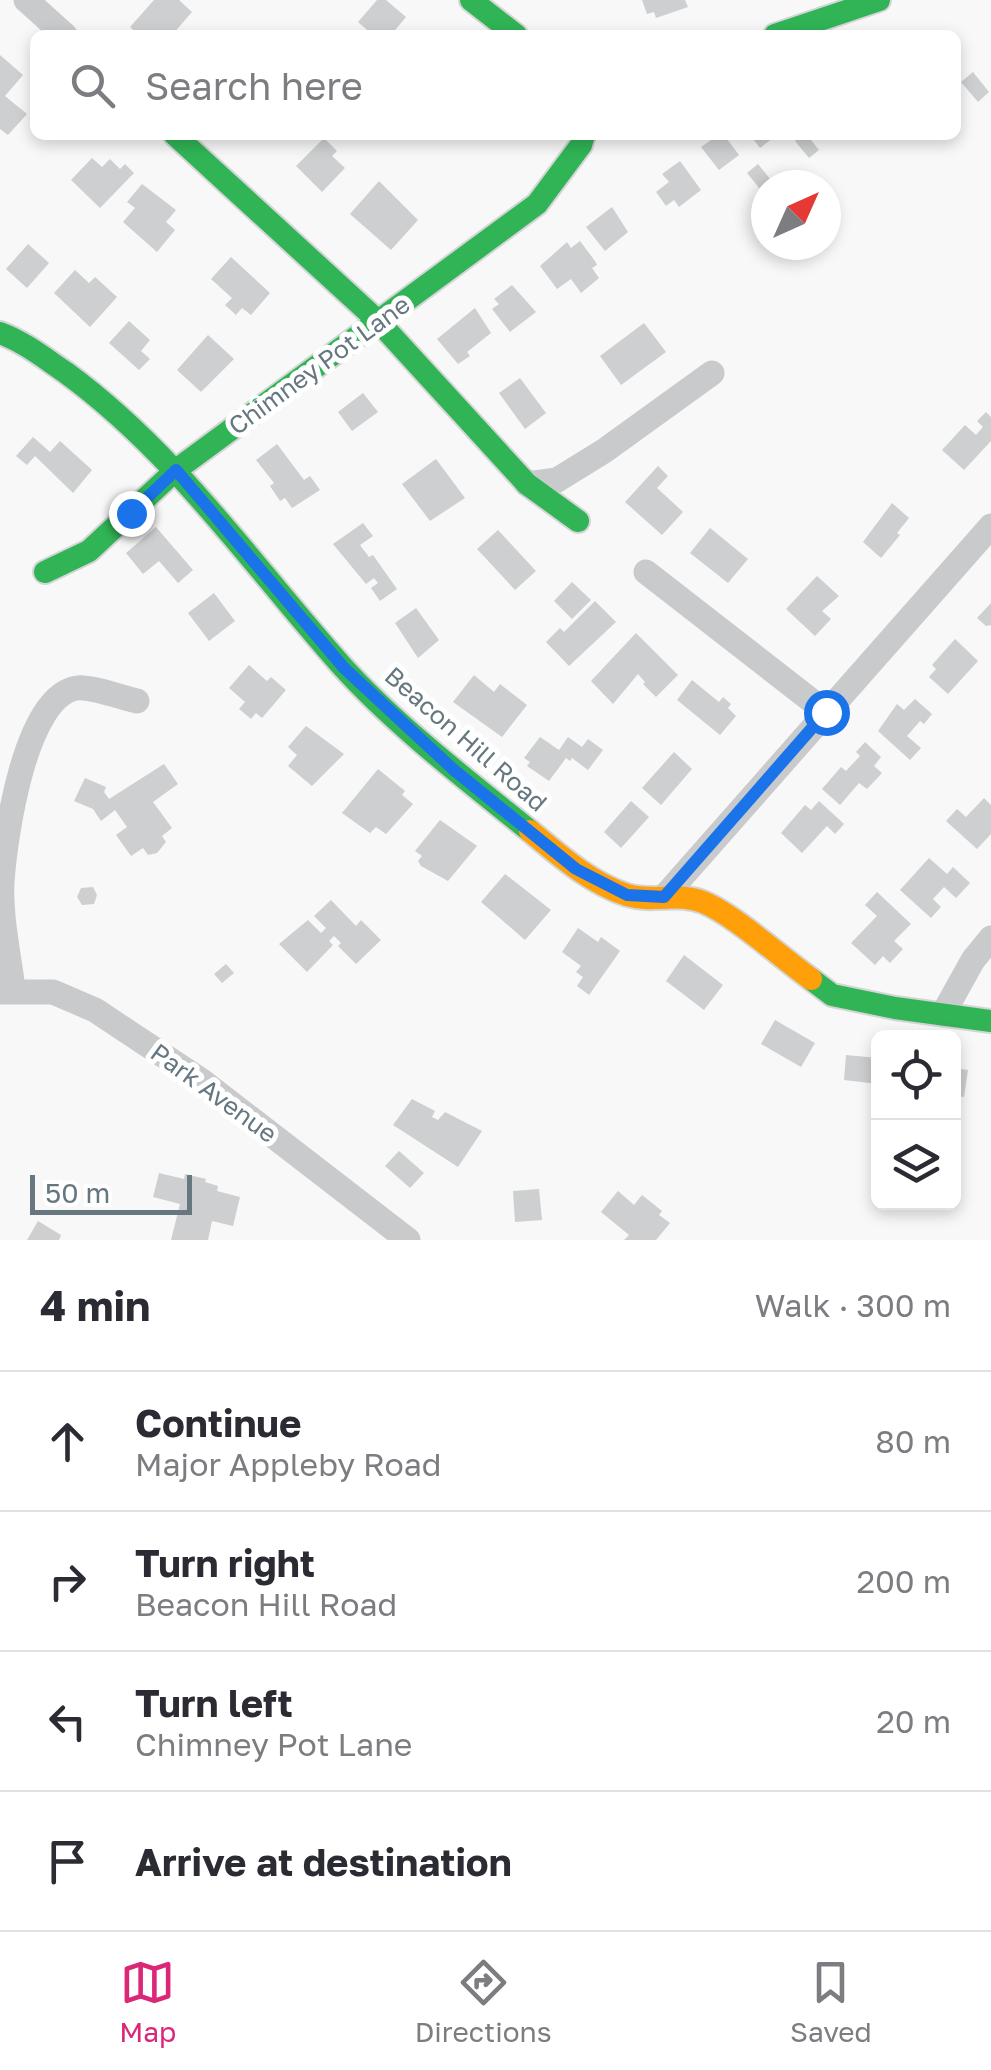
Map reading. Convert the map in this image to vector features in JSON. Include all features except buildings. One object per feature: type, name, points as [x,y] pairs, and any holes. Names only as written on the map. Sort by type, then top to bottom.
[{"type":"street","points":[[26,0],[60,30]]},
{"type":"street","points":[[472,0],[510,30]]},
{"type":"street","points":[[790,30],[880,0]]},
{"type":"street","points":[[180,140],[378,321],[527,484],[578,521]]},
{"type":"street","name":"Chimney Pot Lane","points":[[45,572],[89,551],[176,470],[537,204],[585,140]]},
{"type":"street","name":"Beacon Hill Road","points":[[0,333],[21,341],[93,393],[176,470],[344,668],[454,770],[576,869],[627,895],[684,895],[708,904],[832,995],[991,1021]]},
{"type":"street","points":[[527,484],[558,480],[712,373]]},
{"type":"street","points":[[664,897],[991,526]]},
{"type":"street","points":[[646,572],[826,712]]},
{"type":"street","points":[[6,990],[2,884],[19,778],[34,730],[58,698],[77,688],[137,701]]},
{"type":"street","points":[[942,1014],[973,960],[991,938]]},
{"type":"street","name":"Park Avenue","points":[[6,990],[53,992],[95,1010],[202,1081],[408,1240]]},
{"type":"traffic: fast","points":[[471,0],[510,30]]},
{"type":"traffic: fast","points":[[790,30],[879,0]]},
{"type":"traffic: fast","points":[[180,140],[378,321],[527,484],[578,521]]},
{"type":"traffic: fast","points":[[45,572],[89,551],[176,470],[537,204],[582,140]]},
{"type":"traffic: fast","points":[[0,333],[65,372],[142,437],[362,687],[432,751],[530,831]]},
{"type":"traffic: fast","points":[[811,979],[832,995],[991,1021]]},
{"type":"traffic: slow","points":[[530,831],[576,868],[613,890],[637,897],[694,899],[715,908],[811,979]]},
{"type":"route","points":[[131,513],[176,470],[344,668],[454,770],[576,869],[627,895],[664,897],[826,712]]}]
